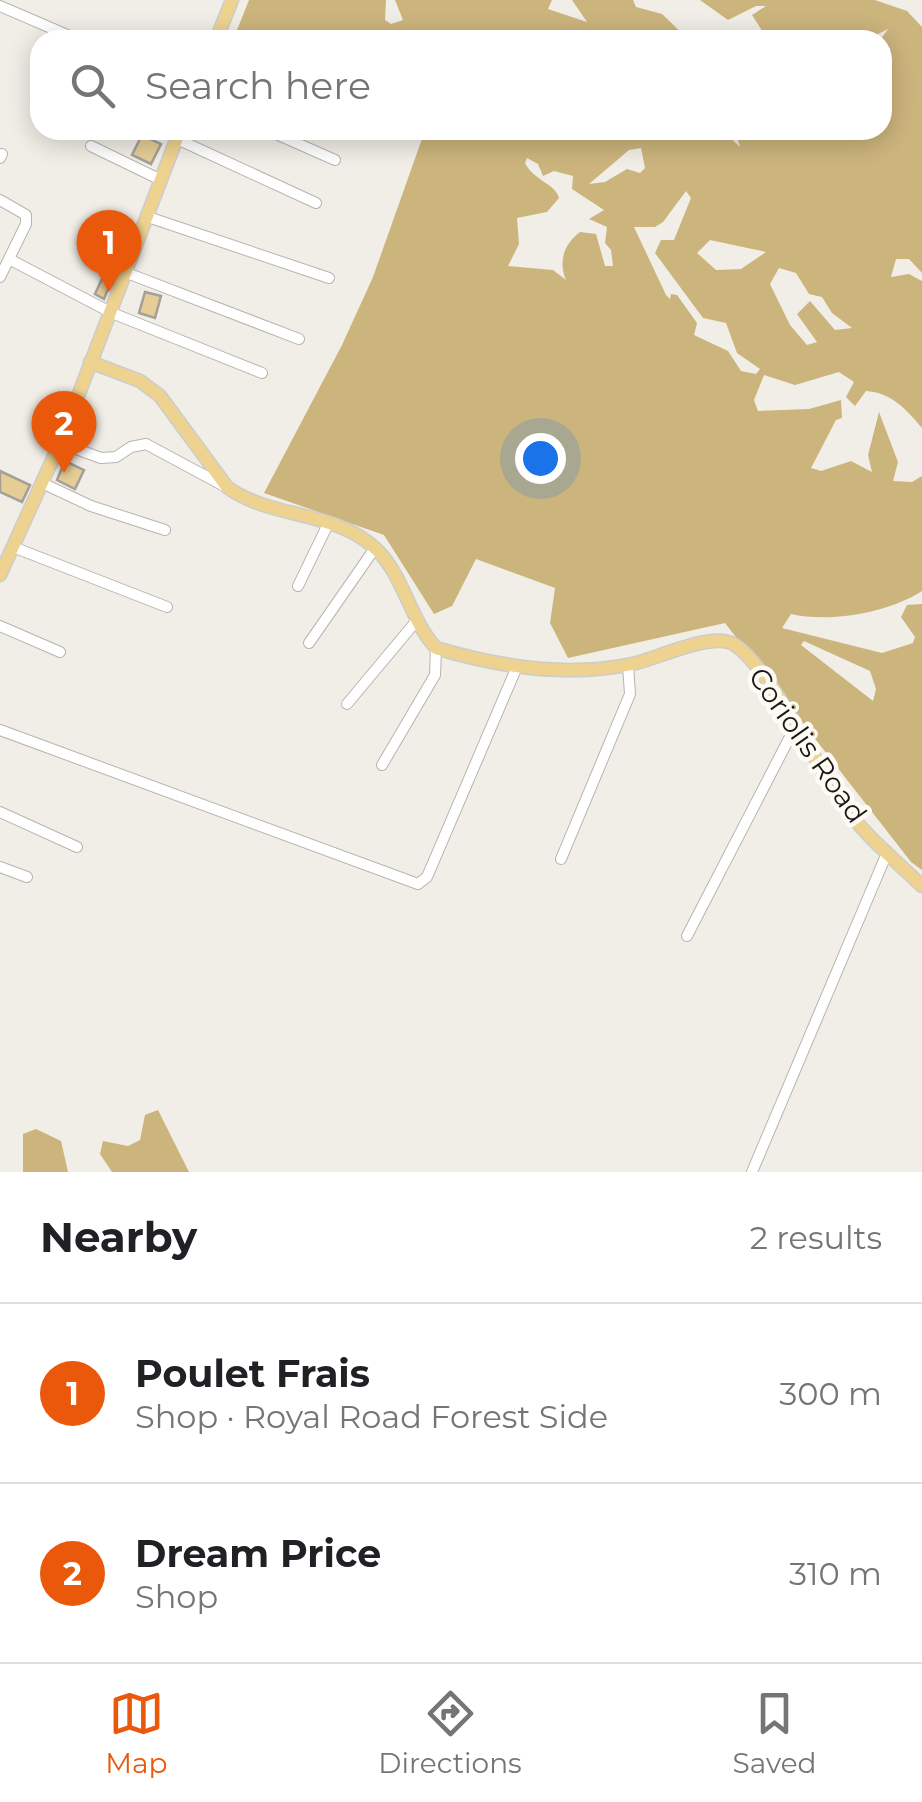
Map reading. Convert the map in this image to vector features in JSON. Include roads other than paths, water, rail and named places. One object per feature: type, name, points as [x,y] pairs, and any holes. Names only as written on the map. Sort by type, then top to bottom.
[{"type":"main road","points":[[220,30],[232,0]]},
{"type":"main road","points":[[0,575],[60,443],[177,140]]},
{"type":"main road","points":[[90,362],[140,381],[160,396],[227,487],[241,498],[328,522],[375,548],[436,648]]},
{"type":"main road","name":"Coriolis Road","points":[[436,648],[516,669],[628,665],[703,643],[733,643],[753,664],[845,807],[922,886]]},
{"type":"street","points":[[0,6],[56,30]]},
{"type":"street","points":[[191,140],[316,203]]},
{"type":"street","points":[[290,140],[335,160]]},
{"type":"street","points":[[91,146],[161,180]]},
{"type":"street","points":[[0,200],[26,215],[26,224],[0,277]]},
{"type":"street","points":[[148,216],[329,278]]},
{"type":"street","points":[[8,259],[112,312],[262,373]]},
{"type":"street","points":[[127,273],[298,339]]},
{"type":"street","points":[[60,443],[101,458],[116,458],[131,447],[146,444],[227,487]]},
{"type":"street","points":[[42,483],[91,506],[165,530]]},
{"type":"street","points":[[298,586],[328,522]]},
{"type":"street","points":[[13,547],[167,607]]},
{"type":"street","points":[[309,643],[375,548]]},
{"type":"street","points":[[347,704],[418,618]]},
{"type":"street","points":[[0,626],[60,652]]},
{"type":"street","points":[[382,765],[435,675],[436,648]]},
{"type":"street","points":[[561,859],[630,694],[628,665]]},
{"type":"street","points":[[0,730],[418,884],[428,877],[516,669]]},
{"type":"street","points":[[686,936],[796,727]]},
{"type":"street","points":[[0,812],[76,847]]},
{"type":"street","points":[[752,1172],[887,853]]},
{"type":"street","points":[[0,867],[27,877]]},
{"type":"place","name":"Poulet Frais","points":[[109,292]]},
{"type":"place","name":"Dream Price","points":[[64,473]]}]
